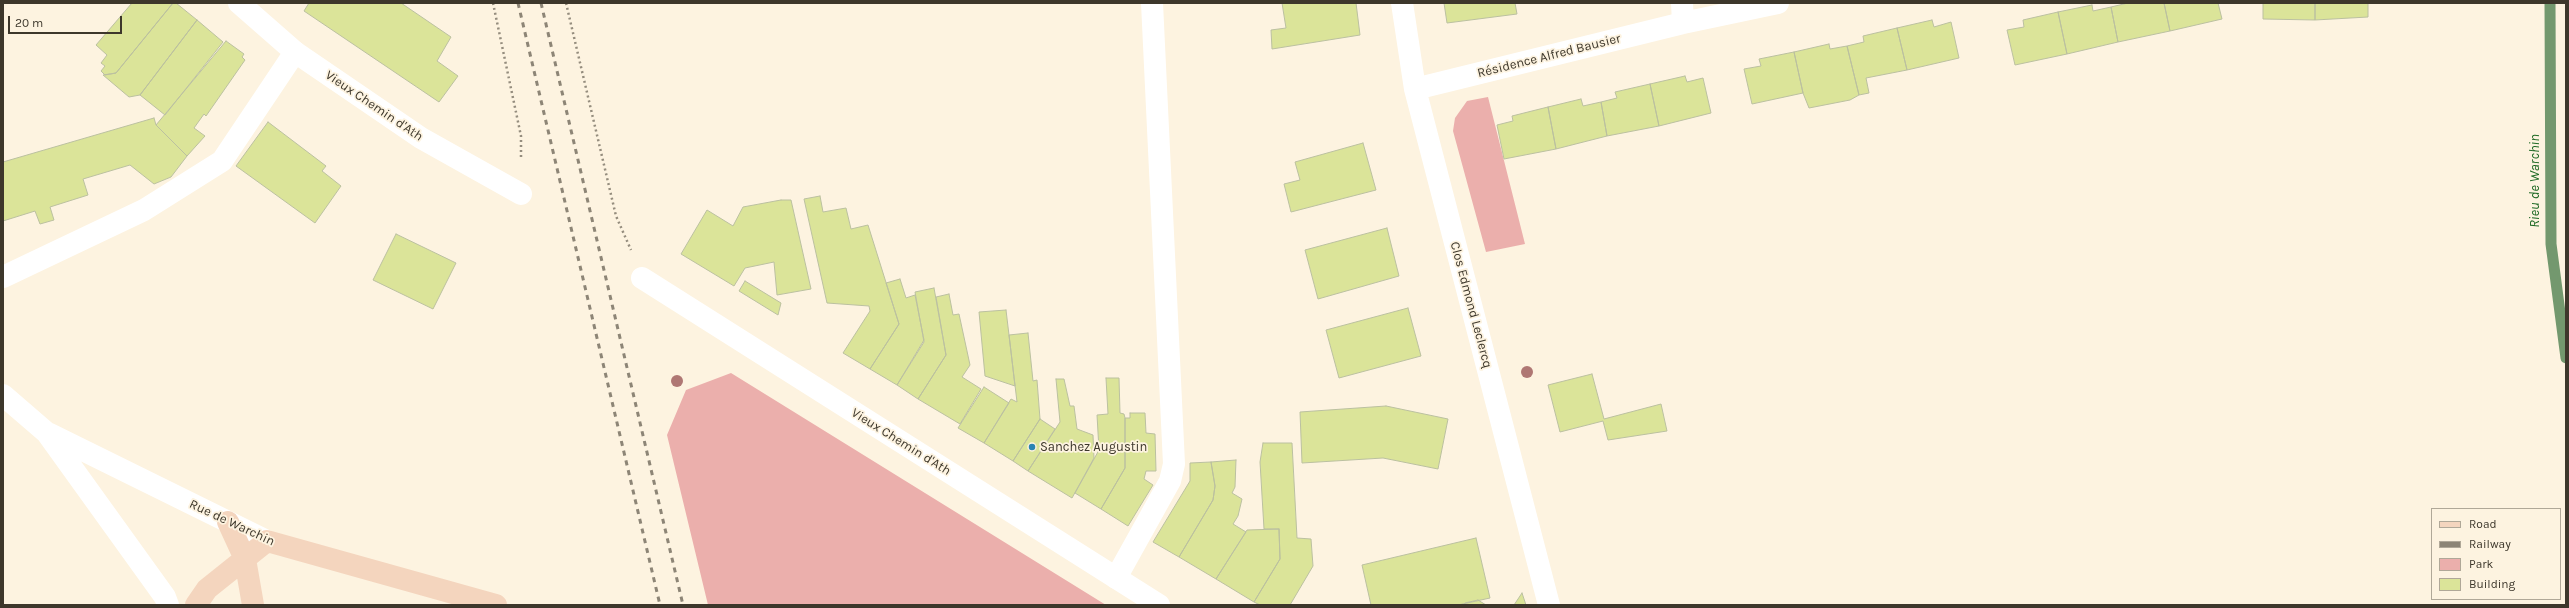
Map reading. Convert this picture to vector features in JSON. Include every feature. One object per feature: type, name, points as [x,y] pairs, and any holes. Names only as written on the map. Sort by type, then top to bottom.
[{"type":"street","name":"Vieux Chemin d'Ath","points":[[239,3],[295,52],[421,138],[521,194]]},
{"type":"street","points":[[1116,578],[1170,480],[1174,464],[1152,3]]},
{"type":"street","name":"Clos Edmond Leclercq","points":[[1402,3],[1415,89],[1549,605]]},
{"type":"street","name":"Résidence Alfred Bausier","points":[[1415,89],[1682,13],[1778,3]]},
{"type":"street","points":[[3,277],[144,210],[222,161],[295,52]]},
{"type":"street","name":"Vieux Chemin d'Ath","points":[[642,278],[1159,605]]},
{"type":"street","name":"Rue de Warchin","points":[[3,395],[47,433],[165,597],[168,605]]},
{"type":"street","name":"Rue de Warchin","points":[[47,433],[267,541],[496,605]]},
{"type":"street","points":[[228,522],[245,559],[253,605]]},
{"type":"street","points":[[196,605],[207,589],[267,541]]},
{"type":"street","points":[[444,605],[464,595]]},
{"type":"path","points":[[492,3],[521,136],[521,194]]},
{"type":"path","points":[[566,3],[616,216],[642,278]]},
{"type":"green space","points":[[1488,97],[1525,244],[1486,252],[1453,131],[1455,118],[1467,101]]},
{"type":"green space","points":[[731,373],[1106,605],[708,605],[667,435],[686,390]]},
{"type":"building","points":[[132,3],[173,3],[116,73],[105,75],[101,71],[105,66],[101,63],[107,55],[96,45]]},
{"type":"building","points":[[173,3],[176,3],[197,20],[140,95],[129,97],[103,75],[116,73]]},
{"type":"building","points":[[309,3],[401,3],[451,37],[437,61],[458,76],[439,102],[304,11]]},
{"type":"building","points":[[1282,3],[1356,3],[1360,35],[1272,49],[1271,30],[1286,28]]},
{"type":"building","points":[[1444,3],[1515,3],[1517,14],[1447,23]]},
{"type":"building","points":[[2128,3],[2164,3],[2170,31],[2118,42],[2111,7]]},
{"type":"building","points":[[2164,3],[2218,3],[2222,19],[2170,31]]},
{"type":"building","points":[[2263,3],[2315,3],[2315,20],[2263,19]]},
{"type":"building","points":[[2315,3],[2368,3],[2368,17],[2315,20]]},
{"type":"building","points":[[2092,5],[2093,11],[2111,7],[2118,42],[2067,54],[2058,12]]},
{"type":"building","points":[[2058,12],[2067,54],[2015,65],[2007,30],[2024,27],[2023,20]]},
{"type":"building","points":[[197,20],[223,42],[165,115],[140,95]]},
{"type":"building","points":[[1932,20],[1934,27],[1951,22],[1959,58],[1907,70],[1897,28]]},
{"type":"building","points":[[1897,28],[1907,70],[1866,78],[1869,93],[1859,95],[1847,46],[1864,42],[1863,36]]},
{"type":"building","points":[[226,41],[244,54],[242,57],[245,60],[206,116],[204,114],[194,128],[205,136],[187,156],[156,125]]},
{"type":"building","points":[[1829,44],[1830,49],[1847,46],[1859,95],[1850,100],[1809,108],[1803,93],[1794,52]]},
{"type":"building","points":[[1794,52],[1803,93],[1752,104],[1744,69],[1761,66],[1759,59]]},
{"type":"building","points":[[1685,76],[1687,82],[1703,78],[1711,113],[1659,126],[1650,84]]},
{"type":"building","points":[[1650,84],[1659,126],[1607,136],[1601,102],[1617,98],[1615,92]]},
{"type":"building","points":[[1581,99],[1583,106],[1601,102],[1607,136],[1556,149],[1548,107]]},
{"type":"building","points":[[1548,107],[1556,149],[1504,159],[1497,125],[1513,121],[1512,116]]},
{"type":"building","points":[[154,118],[156,125],[187,156],[171,177],[154,184],[130,165],[83,179],[88,195],[50,207],[54,220],[40,224],[35,211],[3,221],[3,162]]},
{"type":"building","points":[[268,122],[326,166],[322,171],[341,186],[315,223],[236,166]]},
{"type":"building","points":[[1363,143],[1376,190],[1291,212],[1284,184],[1300,180],[1295,162]]},
{"type":"building","points":[[820,196],[823,212],[846,208],[851,229],[868,225],[899,324],[870,369],[843,353],[870,311],[869,306],[827,303],[804,199]]},
{"type":"building","points":[[781,200],[791,200],[811,289],[777,295],[774,262],[745,268],[734,286],[681,254],[707,210],[733,226],[743,207]]},
{"type":"building","points":[[1387,228],[1399,276],[1318,299],[1305,250]]},
{"type":"building","points":[[396,234],[456,263],[433,309],[373,280]]},
{"type":"building","points":[[900,279],[906,298],[915,295],[924,340],[897,385],[870,369],[899,324],[886,283]]},
{"type":"building","points":[[745,281],[781,303],[778,315],[739,291]]},
{"type":"building","points":[[934,288],[946,355],[918,399],[897,385],[924,342],[915,292]]},
{"type":"building","points":[[949,294],[953,315],[959,314],[970,365],[962,377],[981,389],[960,424],[918,399],[946,355],[936,297]]},
{"type":"building","points":[[1408,308],[1421,356],[1339,378],[1326,330]]},
{"type":"building","points":[[1006,310],[1015,386],[985,376],[979,312]]},
{"type":"building","points":[[1028,333],[1033,381],[1037,380],[1040,419],[1013,461],[984,443],[1011,399],[1017,402],[1009,335]]},
{"type":"building","points":[[1592,374],[1604,419],[1661,404],[1667,431],[1608,440],[1603,421],[1560,432],[1548,385]]},
{"type":"building","points":[[1106,378],[1119,378],[1120,413],[1124,414],[1125,418],[1125,468],[1101,509],[1075,493],[1099,450],[1097,415],[1108,414]]},
{"type":"building","points":[[1056,379],[1064,379],[1070,406],[1074,406],[1077,429],[1093,435],[1094,458],[1072,498],[1028,471],[1060,422]]},
{"type":"building","points":[[984,387],[1009,403],[984,443],[958,428]]},
{"type":"building","points":[[1386,406],[1448,419],[1438,469],[1383,458],[1302,463],[1300,412]]},
{"type":"building","points":[[1130,413],[1145,413],[1146,433],[1155,434],[1156,471],[1146,471],[1144,479],[1153,485],[1128,526],[1101,509],[1125,468],[1125,418],[1130,418]]},
{"type":"building","name":"Sanchez Augustin","points":[[1040,419],[1055,429],[1028,471],[1013,461]]},
{"type":"building","points":[[1263,443],[1292,443],[1297,538],[1311,539],[1313,566],[1290,605],[1260,605],[1254,602],[1280,559],[1279,529],[1264,529],[1260,462]]},
{"type":"building","points":[[1236,460],[1235,487],[1232,493],[1242,499],[1238,516],[1233,524],[1246,532],[1216,579],[1179,557],[1213,500],[1215,486],[1211,462]]},
{"type":"building","points":[[1211,462],[1215,486],[1213,500],[1179,557],[1153,542],[1190,481],[1190,463]]},
{"type":"building","points":[[1279,529],[1280,559],[1254,602],[1216,579],[1247,530]]},
{"type":"building","points":[[1476,538],[1490,598],[1458,605],[1371,605],[1362,565]]},
{"type":"building","points":[[1522,593],[1526,605],[1514,605]]},
{"type":"building","points":[[1478,600],[1486,605],[1464,605],[1465,603]]},
{"type":"waterway","name":"Rieu de Warchin","points":[[2550,3],[2551,244],[2566,358]]},
{"type":"railway","points":[[518,3],[660,605]]},
{"type":"railway","points":[[541,3],[683,605]]},
{"type":"place","name":"Sanchez Augustin","points":[[1032,447]]}]
